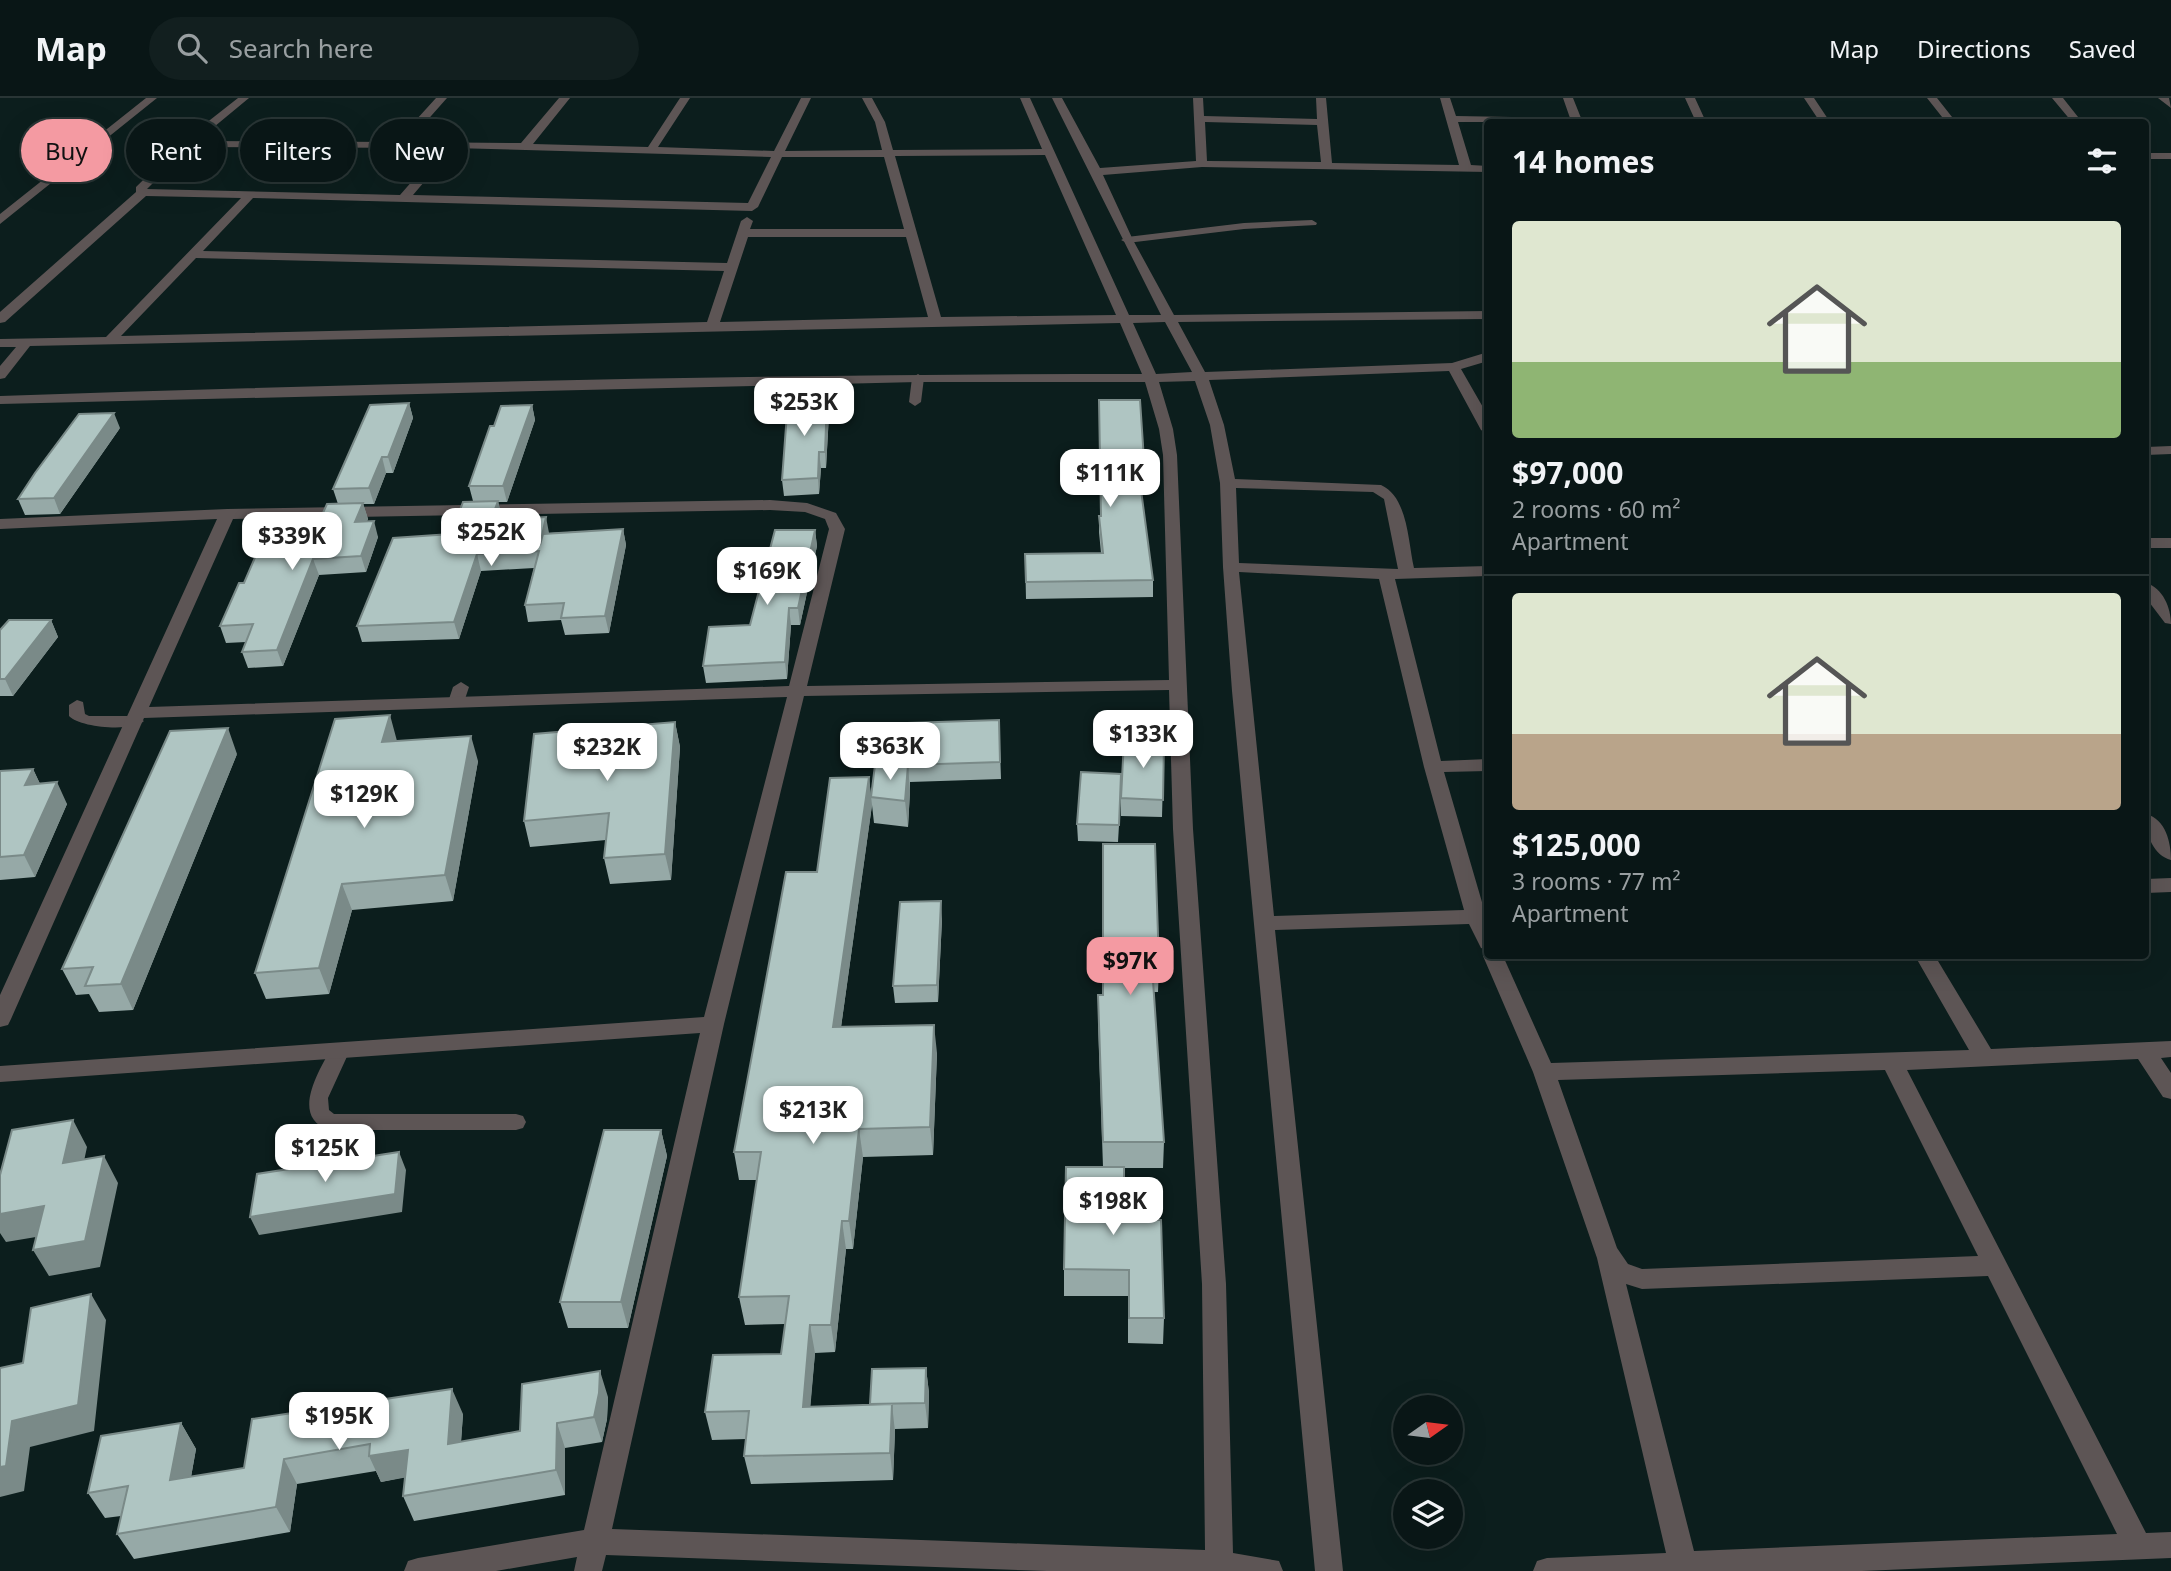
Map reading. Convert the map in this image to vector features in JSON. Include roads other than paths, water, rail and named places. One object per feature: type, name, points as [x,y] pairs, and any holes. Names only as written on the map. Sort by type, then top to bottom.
[{"type":"street","points":[[0,219],[152,98]]},
{"type":"street","points":[[218,119],[244,98]]},
{"type":"street","points":[[430,98],[442,98]]},
{"type":"street","points":[[423,119],[442,98]]},
{"type":"street","points":[[524,147],[565,98]]},
{"type":"street","points":[[651,150],[685,98]]},
{"type":"street","points":[[712,326],[752,207],[806,98]]},
{"type":"street","points":[[867,98],[880,122],[936,321]]},
{"type":"street","points":[[1026,98],[1151,378],[1166,429],[1170,455],[1183,829],[1214,1284],[1218,1567]]},
{"type":"street","points":[[1057,98],[1096,172],[1127,240],[1201,377],[1217,425],[1228,483],[1231,567],[1263,923],[1329,1571]]},
{"type":"street","points":[[1198,98],[1202,164]]},
{"type":"street","points":[[1321,98],[1327,164]]},
{"type":"street","points":[[1446,98],[1466,168]]},
{"type":"street","points":[[1568,98],[1576,119]]},
{"type":"street","points":[[1690,98],[1700,119]]},
{"type":"street","points":[[1810,98],[1823,119]]},
{"type":"street","points":[[1932,98],[1949,119]]},
{"type":"street","points":[[2057,98],[2074,119]]},
{"type":"street","points":[[1199,119],[1322,122]]},
{"type":"street","points":[[1453,119],[1484,120]]},
{"type":"street","points":[[226,144],[370,145]]},
{"type":"street","points":[[468,145],[778,154],[1050,152]]},
{"type":"street","points":[[2149,156],[2171,156]]},
{"type":"street","points":[[1096,172],[1202,164],[1327,164],[1484,169]]},
{"type":"street","points":[[143,192],[140,189],[147,182]]},
{"type":"street","points":[[403,199],[418,182]]},
{"type":"street","points":[[0,319],[143,192],[752,207]]},
{"type":"street","points":[[110,340],[251,194]]},
{"type":"street","points":[[743,233],[911,233]]},
{"type":"street","points":[[194,254],[731,267]]},
{"type":"street","points":[[0,343],[936,321],[1484,315]]},
{"type":"street","points":[[0,375],[26,343]]},
{"type":"street","points":[[0,400],[157,394],[918,378],[1201,377],[1453,367],[1484,357]]},
{"type":"street","points":[[1453,367],[1484,423]]},
{"type":"street","points":[[2149,451],[2171,450]]},
{"type":"street","points":[[1228,483],[1376,488],[1385,492],[1391,498],[1407,574]]},
{"type":"street","points":[[0,524],[227,514],[770,505],[807,508],[831,516],[837,529],[713,1024],[588,1571]]},
{"type":"street","points":[[0,1019],[227,514]]},
{"type":"street","points":[[2149,543],[2171,543]]},
{"type":"street","points":[[1231,567],[1386,575],[1484,571]]},
{"type":"street","points":[[1263,923],[1482,916],[1433,767],[1386,575]]},
{"type":"street","points":[[2149,592],[2171,619]]},
{"type":"street","points":[[137,717],[458,695],[1177,685]]},
{"type":"street","points":[[1433,767],[1484,765]]},
{"type":"street","points":[[2149,824],[2171,854]]},
{"type":"street","points":[[2149,886],[2171,885]]},
{"type":"street","points":[[1494,959],[1544,1072],[1606,1252],[1684,1568]]},
{"type":"street","points":[[1927,959],[1985,1058]]},
{"type":"street","points":[[0,1074],[713,1024]]},
{"type":"street","points":[[1544,1072],[1892,1062],[2171,1049]]},
{"type":"street","points":[[2144,1050],[2171,1091]]},
{"type":"street","points":[[1892,1062],[2138,1546]]},
{"type":"street","points":[[1606,1252],[1620,1272],[1642,1279],[1995,1266]]},
{"type":"street","points":[[418,1571],[594,1541],[1269,1571]]},
{"type":"street","points":[[1547,1571],[2011,1562],[2138,1546],[2171,1545]]},
{"type":"lane","points":[[1127,240],[1244,226],[1312,223]]},
{"type":"lane","points":[[915,401],[918,378]]},
{"type":"lane","points":[[77,705],[77,716],[85,720],[137,717]]},
{"type":"lane","points":[[340,1050],[318,1098],[319,1113],[329,1122],[516,1122]]}]
